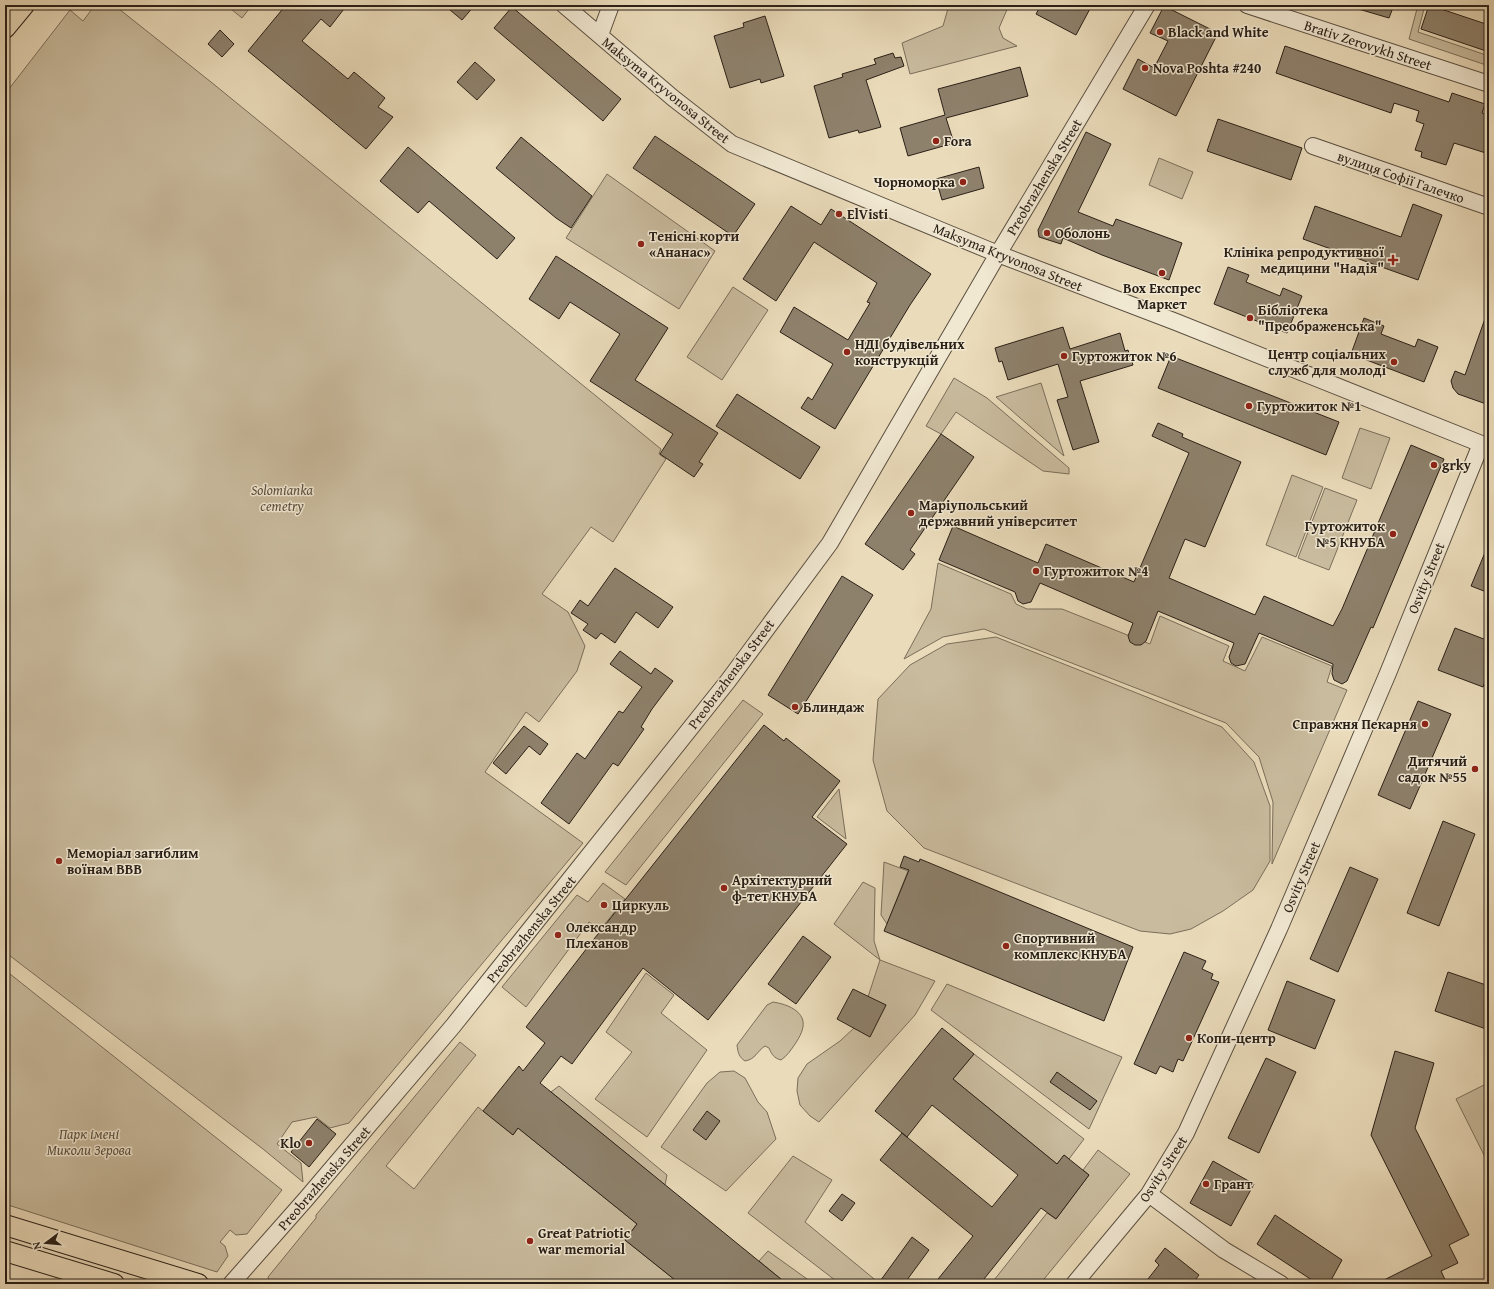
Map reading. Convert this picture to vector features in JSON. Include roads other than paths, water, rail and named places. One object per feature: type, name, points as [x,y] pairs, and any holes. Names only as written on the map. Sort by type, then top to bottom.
[{"type":"main road","points":[[5,28],[24,5]]},
{"type":"main road","points":[[5,1225],[198,1284]]},
{"type":"main road","points":[[5,1251],[114,1284]]},
{"type":"street","name":"Maksyma Kryvonosa Street","points":[[564,5],[673,98],[732,144],[998,254],[1176,322],[1485,445]]},
{"type":"street","points":[[600,35],[611,5]]},
{"type":"street","name":"Preobrazhenska Street","points":[[232,1284],[453,1026],[728,682],[830,543],[998,254],[1147,5]]},
{"type":"street","name":"Brativ Zerovykh Street","points":[[1247,5],[1489,84]]},
{"type":"street","name":"вулиця Софії Галечко","points":[[1314,146],[1489,207]]},
{"type":"street","name":"Osvity Street","points":[[1074,1284],[1149,1194],[1186,1133],[1279,929],[1485,445]]},
{"type":"street","points":[[1149,1194],[1224,1250],[1281,1284]]},
{"type":"place","name":"Black and White","points":[[1160,32]]},
{"type":"place","name":"Nova Poshta #240","points":[[1145,68]]},
{"type":"place","name":"Fora","points":[[936,141]]},
{"type":"place","name":"Чорноморка","points":[[963,182]]},
{"type":"place","name":"ElVisti","points":[[839,214]]},
{"type":"place","name":"Оболонь","points":[[1047,233]]},
{"type":"place","name":"Тенісні корти «Ананас»","points":[[641,244]]},
{"type":"place","name":"Клініка репродуктивної медицини \"Надія\"","points":[[1393,260]]},
{"type":"place","name":"Box Експрес Маркет","points":[[1162,273]]},
{"type":"place","name":"Бібліотека \"Преображенська\"","points":[[1250,318]]},
{"type":"place","name":"НДІ будівельних конструкцій","points":[[847,352]]},
{"type":"place","name":"Гуртожиток №6","points":[[1064,356]]},
{"type":"place","name":"Центр соціальних служб для молоді","points":[[1394,362]]},
{"type":"place","name":"Гуртожиток №1","points":[[1249,406]]},
{"type":"place","name":"grky","points":[[1434,465]]},
{"type":"place","name":"Маріупольський державний університет","points":[[911,513]]},
{"type":"place","name":"Гуртожиток №5 КНУБА","points":[[1393,534]]},
{"type":"place","name":"Гуртожиток №4","points":[[1036,571]]},
{"type":"place","name":"Блиндаж","points":[[795,707]]},
{"type":"place","name":"Справжня Пекарня","points":[[1425,724]]},
{"type":"place","name":"Дитячий садок №55","points":[[1475,769]]},
{"type":"place","name":"Меморіал загиблим воїнам ВВВ","points":[[59,861]]},
{"type":"place","name":"Архітектурний ф-тет КНУБА","points":[[724,888]]},
{"type":"place","name":"Циркуль","points":[[604,905]]},
{"type":"place","name":"Олександр Плеханов","points":[[558,935]]},
{"type":"place","name":"Спортивний комплекс КНУБА","points":[[1006,946]]},
{"type":"place","name":"Копи-центр","points":[[1189,1038]]},
{"type":"place","name":"Klo","points":[[309,1143]]},
{"type":"place","name":"Грант","points":[[1206,1184]]},
{"type":"place","name":"Great Patriotic war memorial","points":[[530,1241]]},
{"type":"park label","name":"Solomianka cemetry","points":[[282,498]]},
{"type":"park label","name":"Парк імені Миколи Зерова","points":[[89,1142]]}]
